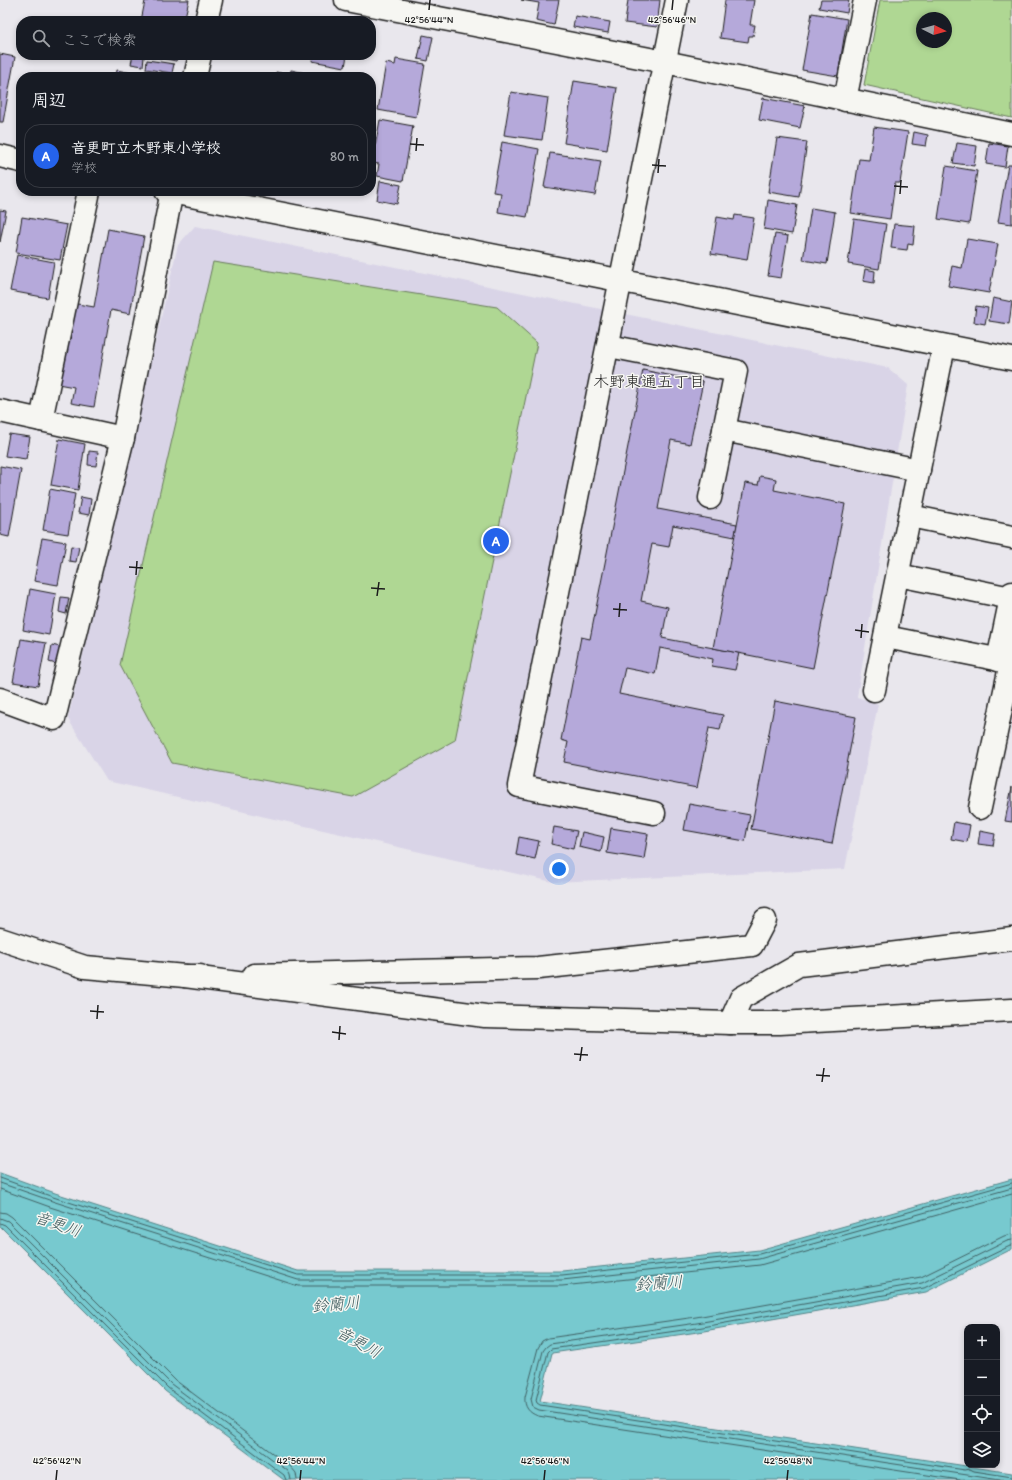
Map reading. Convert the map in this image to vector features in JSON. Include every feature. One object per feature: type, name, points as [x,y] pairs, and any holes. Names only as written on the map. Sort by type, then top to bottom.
[{"type":"street","points":[[207,16],[210,0]]},
{"type":"street","points":[[346,0],[665,62],[1012,134]]},
{"type":"street","points":[[654,813],[519,786],[609,346],[677,0]]},
{"type":"street","points":[[845,100],[865,0]]},
{"type":"street","points":[[196,72],[199,60]]},
{"type":"street","points":[[0,156],[16,160]]},
{"type":"street","points":[[41,420],[88,196]]},
{"type":"street","points":[[0,699],[54,719],[123,438],[169,196]]},
{"type":"street","points":[[195,196],[1012,359]]},
{"type":"street","points":[[609,346],[736,371],[710,498]]},
{"type":"street","points":[[874,690],[920,470],[944,346]]},
{"type":"street","points":[[0,411],[123,438]]},
{"type":"street","points":[[724,430],[920,470]]},
{"type":"street","points":[[910,516],[1012,537]]},
{"type":"street","points":[[898,575],[1011,595],[998,660]]},
{"type":"street","points":[[886,637],[1011,662],[980,808]]},
{"type":"street","points":[[186,976],[538,968],[752,945],[765,920]]},
{"type":"street","points":[[0,939],[85,967],[186,976],[485,1016],[730,1023],[780,1022],[1012,1010]]},
{"type":"street","points":[[730,1023],[741,998],[799,965],[1012,939]]},
{"type":"shaded area","points":[[195,226],[888,368],[908,385],[857,697],[878,704],[845,869],[553,882],[107,781],[68,719],[178,245]]},
{"type":"green space","points":[[880,0],[1012,0],[1012,118],[864,85]]},
{"type":"green space","points":[[213,262],[497,307],[537,343],[455,740],[353,797],[172,763],[120,665]]},
{"type":"water","points":[[0,1173],[55,1193],[298,1271],[562,1271],[759,1250],[1012,1179],[1012,1249],[926,1292],[698,1332],[552,1353],[540,1401],[964,1466],[964,1468],[979,1468],[1012,1473],[1012,1480],[284,1480],[165,1391],[0,1226]]},
{"type":"building","points":[[189,0],[185,16],[142,16],[145,1]]},
{"type":"building","points":[[521,0],[559,0],[554,25],[536,21],[539,3]]},
{"type":"building","points":[[628,0],[660,0],[657,27],[625,23]]},
{"type":"building","points":[[725,0],[754,0],[750,25],[755,25],[753,36],[749,36],[748,42],[720,38]]},
{"type":"building","points":[[821,0],[849,0],[847,13],[819,8]]},
{"type":"building","points":[[812,13],[847,19],[838,76],[802,70]]},
{"type":"building","points":[[575,16],[610,22],[608,33],[573,27]]},
{"type":"building","points":[[423,35],[433,37],[428,61],[418,59]]},
{"type":"building","points":[[0,54],[15,57],[3,122],[0,122]]},
{"type":"building","points":[[396,59],[425,64],[416,117],[378,110],[386,63],[395,65]]},
{"type":"building","points":[[132,60],[144,60],[143,66],[131,64]]},
{"type":"building","points":[[147,60],[174,64],[172,72],[146,69]]},
{"type":"building","points":[[312,60],[346,60],[345,67]]},
{"type":"building","points":[[117,70],[127,72],[117,72]]},
{"type":"building","points":[[291,70],[301,72],[291,72]]},
{"type":"building","points":[[574,81],[617,88],[607,150],[564,143]]},
{"type":"building","points":[[511,92],[548,98],[542,140],[504,135]]},
{"type":"building","points":[[763,98],[805,106],[800,128],[759,120]]},
{"type":"building","points":[[380,120],[413,126],[403,181],[377,176],[379,164],[376,164],[376,142]]},
{"type":"building","points":[[874,127],[908,132],[900,183],[895,183],[890,219],[851,213],[859,159],[869,160]]},
{"type":"building","points":[[914,132],[928,135],[926,146],[912,144]]},
{"type":"building","points":[[777,138],[807,142],[799,197],[768,192]]},
{"type":"building","points":[[502,142],[539,149],[527,217],[498,212],[501,193],[493,192]]},
{"type":"building","points":[[957,143],[977,146],[974,166],[953,163]]},
{"type":"building","points":[[989,143],[1008,146],[1005,167],[986,164]]},
{"type":"building","points":[[550,153],[601,161],[595,195],[544,187]]},
{"type":"building","points":[[1008,165],[1012,165],[1012,224],[998,222]]},
{"type":"building","points":[[946,166],[977,171],[969,224],[938,219]]},
{"type":"building","points":[[380,181],[401,185],[397,204],[377,200]]},
{"type":"building","points":[[768,200],[797,205],[792,234],[764,229]]},
{"type":"building","points":[[811,208],[835,212],[827,264],[803,260]]},
{"type":"building","points":[[0,210],[6,211],[0,242]]},
{"type":"building","points":[[735,215],[754,218],[747,260],[711,254],[717,217],[734,220]]},
{"type":"building","points":[[22,217],[67,225],[60,260],[16,253]]},
{"type":"building","points":[[854,219],[886,224],[879,269],[848,264]]},
{"type":"building","points":[[894,224],[915,226],[913,245],[908,244],[907,250],[891,248]]},
{"type":"building","points":[[108,229],[144,236],[130,314],[111,310],[94,407],[71,403],[74,387],[58,384],[72,303],[94,307]]},
{"type":"building","points":[[775,234],[788,236],[781,278],[768,276]]},
{"type":"building","points":[[967,239],[998,244],[989,293],[948,286],[952,266],[962,268]]},
{"type":"building","points":[[17,255],[54,262],[48,298],[10,291]]},
{"type":"building","points":[[865,269],[875,271],[874,283],[863,281]]},
{"type":"building","points":[[993,298],[1012,302],[1009,324],[989,321]]},
{"type":"building","points":[[976,306],[988,308],[985,324],[974,322]]},
{"type":"building","points":[[643,370],[703,382],[690,444],[671,440],[658,509],[737,524],[735,537],[673,525],[669,547],[652,544],[641,601],[668,607],[662,638],[739,653],[735,670],[712,666],[713,659],[660,648],[655,674],[625,668],[619,694],[723,715],[720,730],[709,728],[697,788],[564,762],[568,742],[561,740],[581,637],[590,639]]},
{"type":"building","points":[[9,434],[30,437],[26,459],[5,456]]},
{"type":"building","points":[[59,439],[85,444],[78,490],[51,485]]},
{"type":"building","points":[[89,451],[98,452],[96,466],[88,465]]},
{"type":"building","points":[[0,466],[21,470],[9,537],[0,535]]},
{"type":"building","points":[[760,476],[776,479],[774,490],[845,504],[813,668],[713,648],[745,483],[758,485]]},
{"type":"building","points":[[50,489],[75,494],[68,534],[43,530]]},
{"type":"building","points":[[81,497],[91,499],[89,515],[78,513]]},
{"type":"building","points":[[42,538],[66,542],[58,585],[34,581]]},
{"type":"building","points":[[71,546],[79,547],[76,562],[69,561]]},
{"type":"building","points":[[30,589],[56,594],[49,635],[23,630]]},
{"type":"building","points":[[61,597],[69,598],[66,614],[59,612]]},
{"type":"building","points":[[21,639],[46,643],[38,686],[13,682]]},
{"type":"building","points":[[52,645],[60,647],[56,664],[49,662]]},
{"type":"building","points":[[775,701],[856,717],[832,844],[751,829]]},
{"type":"building","points":[[1012,787],[1012,822],[1005,821]]},
{"type":"building","points":[[689,804],[750,815],[745,841],[684,830]]},
{"type":"building","points":[[954,822],[970,825],[967,842],[951,839]]},
{"type":"building","points":[[554,827],[577,831],[573,849],[551,844]]},
{"type":"building","points":[[611,828],[648,834],[644,859],[607,853]]},
{"type":"building","points":[[980,831],[995,834],[993,846],[978,844]]},
{"type":"building","points":[[582,832],[604,837],[601,852],[579,847]]},
{"type":"building","points":[[519,837],[539,841],[535,859],[516,855]]},
{"type":"place","name":"音更町立木野東小学校","points":[[496,541]]},
{"type":"district","name":"木野東通五丁目","points":[[649,381]]},
{"type":"water label","name":"音更川","points":[[58,1224]]},
{"type":"water label","name":"鈴蘭川","points":[[659,1283]]},
{"type":"water label","name":"鈴蘭川","points":[[336,1304]]},
{"type":"water label","name":"音更川","points":[[359,1342]]}]
